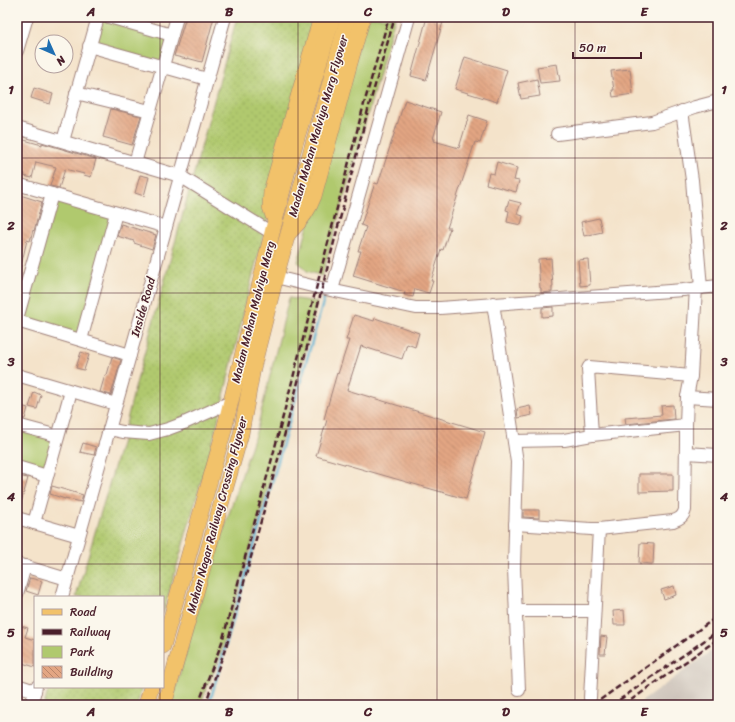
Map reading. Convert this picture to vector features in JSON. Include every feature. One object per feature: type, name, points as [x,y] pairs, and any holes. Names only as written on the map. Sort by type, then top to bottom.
[{"type":"main road","points":[[273,228],[270,207],[272,191],[321,17]]},
{"type":"main road","name":"Madan Mohan Malviya Marg Flyover","points":[[273,228],[333,17]]},
{"type":"main road","name":"Madan Mohan Malviya Marg Flyover","points":[[287,235],[348,17]]},
{"type":"main road","points":[[287,235],[301,220],[314,196],[363,17]]},
{"type":"main road","name":"Madan Mohan Malviya Marg","points":[[231,402],[273,228]]},
{"type":"main road","name":"Madan Mohan Malviya Marg","points":[[276,277],[287,235]]},
{"type":"main road","name":"Mohan Nagar Railway Crossing Flyover","points":[[164,705],[241,434],[253,368],[276,277]]},
{"type":"main road","name":"Mohan Nagar Railway Crossing Flyover","points":[[164,642],[231,402]]},
{"type":"main road","points":[[146,705],[152,688]]},
{"type":"street","points":[[17,52],[27,17]]},
{"type":"street","points":[[63,141],[98,17]]},
{"type":"street","points":[[108,17],[172,35]]},
{"type":"street","points":[[135,163],[177,17]]},
{"type":"street","name":"Inside Road","points":[[62,596],[225,17]]},
{"type":"street","points":[[331,290],[409,17]]},
{"type":"street","points":[[89,46],[207,79]]},
{"type":"street","points":[[76,92],[150,112]]},
{"type":"street","points":[[557,134],[652,122],[695,106],[718,101]]},
{"type":"street","points":[[515,524],[599,529],[673,521],[682,517],[685,510],[687,397],[691,376],[699,288],[692,180],[682,111]]},
{"type":"street","points":[[17,128],[180,176],[273,228]]},
{"type":"street","points":[[17,184],[166,227]]},
{"type":"street","points":[[52,194],[17,320],[130,355]]},
{"type":"street","points":[[81,340],[116,213]]},
{"type":"street","points":[[276,277],[416,308],[440,308],[718,286]]},
{"type":"street","points":[[493,303],[517,462],[514,568],[519,690]]},
{"type":"street","points":[[592,435],[589,367],[691,376]]},
{"type":"street","points":[[17,375],[116,404]]},
{"type":"street","points":[[34,523],[71,391]]},
{"type":"street","points":[[687,397],[718,399]]},
{"type":"street","points":[[109,429],[123,432],[149,434],[179,425],[231,402]]},
{"type":"street","points":[[17,425],[58,436]]},
{"type":"street","points":[[514,441],[564,440],[592,435],[686,425]]},
{"type":"street","points":[[686,453],[718,455]]},
{"type":"street","points":[[17,467],[47,476]]},
{"type":"street","points":[[17,518],[79,536]]},
{"type":"street","points":[[590,698],[599,529]]},
{"type":"street","points":[[17,594],[21,565],[67,579]]},
{"type":"street","points":[[516,611],[594,611]]},
{"type":"street","points":[[17,685],[36,689],[31,705]]},
{"type":"shaded area","points":[[718,646],[718,705],[637,705]]},
{"type":"green space","points":[[237,17],[326,17],[254,270],[214,437],[164,611],[164,596],[76,596],[123,437],[133,395]]},
{"type":"green space","points":[[366,17],[395,17],[322,276],[307,271],[298,262]]},
{"type":"green space","points":[[101,18],[168,37],[161,63],[93,44]]},
{"type":"green space","points":[[55,199],[112,216],[78,335],[21,318]]},
{"type":"green space","points":[[289,298],[317,302],[293,398],[219,659],[201,705],[171,705],[199,605],[257,429]]},
{"type":"green space","points":[[17,428],[54,439],[44,472],[17,464]]},
{"type":"green space","points":[[49,688],[142,688],[137,705],[44,705]]},
{"type":"building","points":[[186,17],[214,17],[202,62],[174,56]]},
{"type":"building","points":[[427,17],[443,22],[426,80],[411,76]]},
{"type":"building","points":[[465,57],[507,70],[497,102],[455,89]]},
{"type":"building","points":[[557,64],[560,81],[540,83],[537,67]]},
{"type":"building","points":[[630,69],[633,94],[613,97],[612,90],[614,90],[611,71]]},
{"type":"building","points":[[537,79],[540,96],[521,99],[518,83]]},
{"type":"building","points":[[34,88],[53,94],[50,104],[31,98]]},
{"type":"building","points":[[405,100],[441,112],[433,139],[435,139],[434,141],[459,148],[469,115],[487,121],[480,143],[475,142],[447,228],[450,228],[443,250],[441,249],[431,281],[433,281],[429,293],[415,289],[413,297],[404,295],[405,292],[353,276],[361,251],[358,251],[366,227],[361,225],[375,183],[378,184]]},
{"type":"building","points":[[111,109],[141,116],[132,145],[103,137]]},
{"type":"building","points":[[17,138],[42,145],[42,143],[96,159],[91,177],[65,169],[59,188],[50,186],[56,167],[36,162],[32,178],[24,176],[25,174],[17,171]]},
{"type":"building","points":[[497,162],[517,168],[514,180],[519,181],[516,192],[486,184],[489,173],[494,174]]},
{"type":"building","points":[[140,175],[149,177],[144,196],[135,193]]},
{"type":"building","points":[[17,194],[42,202],[34,231],[33,230],[30,241],[27,240],[20,270],[17,270]]},
{"type":"building","points":[[509,200],[521,203],[517,214],[523,216],[521,225],[507,222],[509,211],[506,210]]},
{"type":"building","points":[[599,218],[602,232],[584,236],[581,222]]},
{"type":"building","points":[[121,224],[156,235],[152,249],[134,243],[134,241],[117,236]]},
{"type":"building","points":[[551,258],[552,292],[541,293],[538,259]]},
{"type":"building","points":[[588,259],[590,285],[580,286],[578,260]]},
{"type":"building","points":[[553,307],[553,316],[542,317],[542,308]]},
{"type":"building","points":[[354,315],[374,321],[375,318],[419,333],[415,347],[407,344],[402,359],[361,346],[347,390],[485,432],[466,499],[316,456],[327,420],[324,419],[337,373],[338,374],[349,340],[346,340]]},
{"type":"building","points":[[81,352],[89,355],[84,370],[76,368]]},
{"type":"building","points":[[112,357],[121,360],[111,395],[100,392]]},
{"type":"building","points":[[34,392],[41,395],[37,409],[29,407]]},
{"type":"building","points":[[673,405],[674,419],[626,424],[625,418],[662,415],[661,406]]},
{"type":"building","points":[[21,406],[28,408],[25,419],[18,418]]},
{"type":"building","points":[[530,406],[532,415],[518,418],[517,409]]},
{"type":"building","points":[[83,443],[96,447],[94,455],[80,452]]},
{"type":"building","points":[[639,474],[673,474],[673,491],[639,492]]},
{"type":"building","points":[[17,476],[28,478],[19,510],[17,510]]},
{"type":"building","points":[[52,486],[83,495],[81,502],[50,494]]},
{"type":"building","points":[[523,510],[539,510],[539,518],[523,517]]},
{"type":"building","points":[[640,543],[654,544],[653,564],[639,563]]},
{"type":"building","points":[[30,578],[42,581],[38,595],[26,591]]},
{"type":"building","points":[[674,586],[676,595],[664,599],[661,590]]},
{"type":"building","points":[[624,610],[625,625],[614,625],[613,611]]},
{"type":"building","points":[[17,625],[28,628],[25,637],[34,640],[34,667],[22,663],[23,658],[17,656]]},
{"type":"building","points":[[601,636],[607,637],[605,654],[600,654]]},
{"type":"waterway","points":[[209,705],[326,292]]},
{"type":"railway","points":[[198,705],[222,642],[274,451],[364,104],[389,17]]},
{"type":"railway","points":[[205,705],[227,644],[280,452],[369,106],[395,17]]},
{"type":"railway","points":[[593,705],[718,616]]},
{"type":"railway","points":[[612,705],[718,631]]},
{"type":"railway","points":[[624,705],[718,639]]}]
